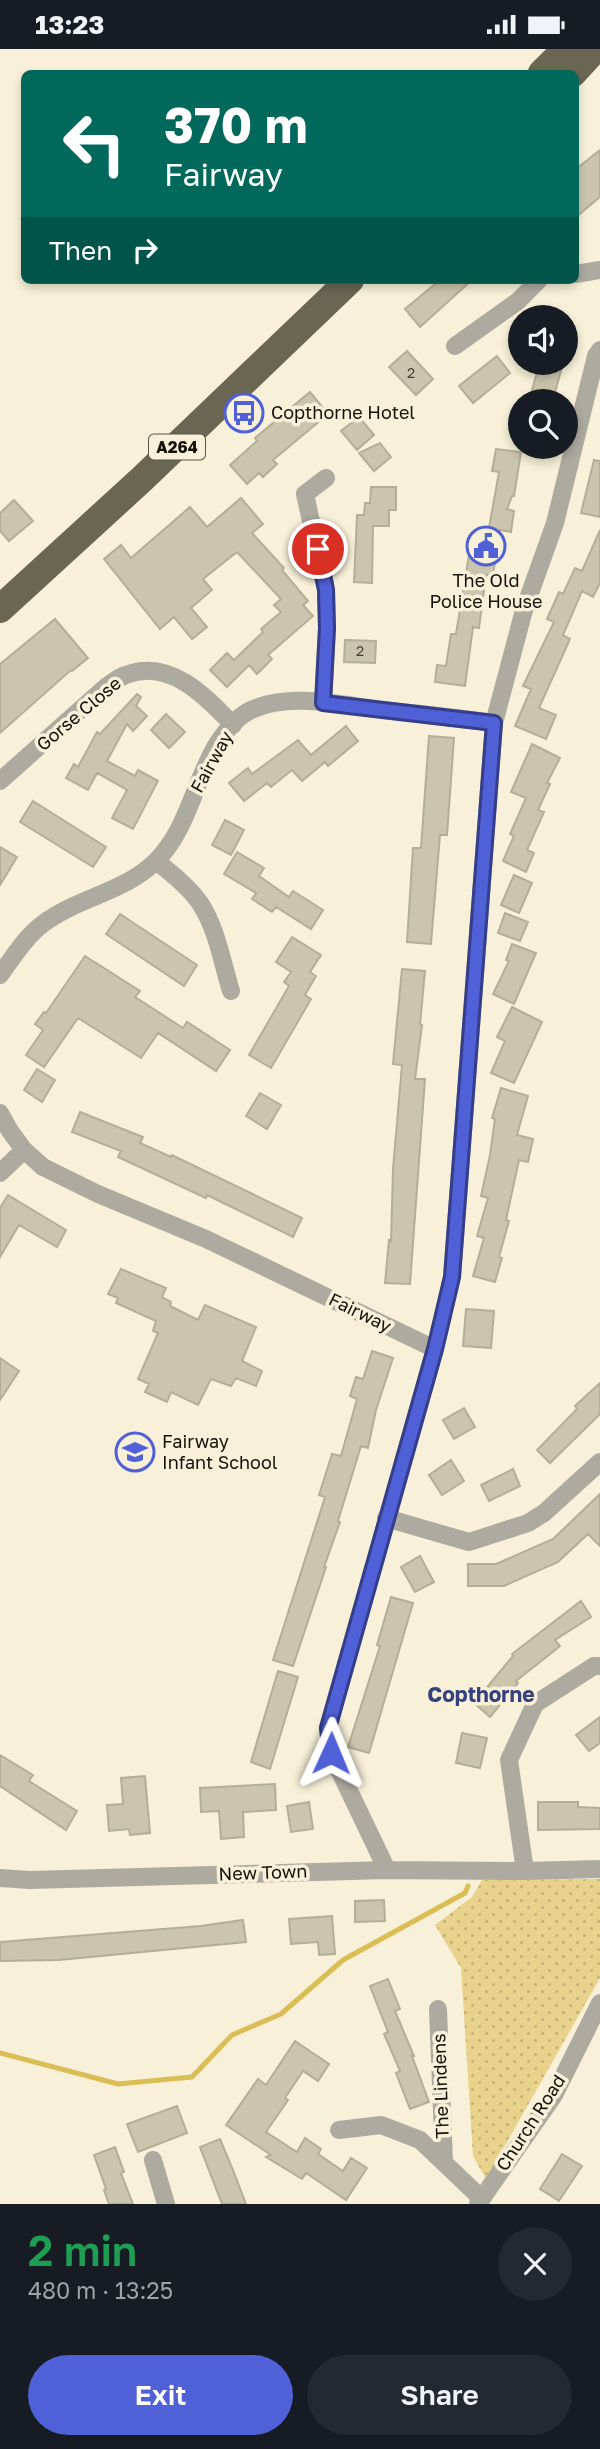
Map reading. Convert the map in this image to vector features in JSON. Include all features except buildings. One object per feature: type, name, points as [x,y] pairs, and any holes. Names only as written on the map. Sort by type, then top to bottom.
[{"type":"highway","points":[[545,70],[566,49]]},
{"type":"highway","points":[[575,70],[596,49]]},
{"type":"highway","name":"A264","points":[[0,609],[133,488],[346,284]]},
{"type":"street","points":[[579,274],[600,270]]},
{"type":"street","points":[[455,346],[480,338],[535,284]]},
{"type":"street","points":[[387,1870],[331,1753],[328,1728],[435,1349],[452,1277],[494,723],[524,610],[555,523],[596,356],[600,350]]},
{"type":"street","points":[[323,703],[326,590],[305,494],[326,478]]},
{"type":"street","name":"Gorse Close","points":[[0,781],[107,686],[126,675],[144,670],[168,673],[185,683],[210,700],[233,725]]},
{"type":"street","name":"Fairway","points":[[0,975],[25,941],[44,923],[68,909],[127,883],[156,861],[172,842],[217,744],[233,725],[250,711],[286,701],[494,723]]},
{"type":"street","points":[[156,861],[176,877],[200,903],[217,939],[231,991]]},
{"type":"street","name":"Fairway","points":[[0,1113],[24,1150],[43,1167],[98,1194],[205,1239],[435,1349]]},
{"type":"street","points":[[0,1173],[24,1150]]},
{"type":"street","points":[[386,1518],[469,1542],[527,1523],[544,1513],[600,1462]]},
{"type":"street","points":[[525,1871],[509,1760],[535,1704],[594,1666],[600,1666]]},
{"type":"street","name":"New Town","points":[[0,1878],[30,1880],[387,1870],[600,1869]]},
{"type":"street","name":"Church Road","points":[[480,2201],[554,2095],[600,2003]]},
{"type":"street","name":"The Lindens","points":[[438,2009],[444,2162]]},
{"type":"street","points":[[339,2130],[381,2125],[420,2140],[480,2201]]},
{"type":"street","points":[[153,2160],[166,2204]]},
{"type":"shaded area","points":[[600,1879],[600,1978],[486,2179],[473,2156],[461,1968],[435,1925],[472,1897],[482,1880]]},
{"type":"waterway","points":[[0,2053],[118,2084],[192,2077],[232,2035],[281,2014],[343,1960],[465,1893],[468,1886]]},
{"type":"place","name":"Copthorne Hotel","points":[[244,413]]},
{"type":"place","name":"The Old Police House","points":[[486,546]]},
{"type":"place","name":"Fairway Infant School","points":[[135,1452]]},
{"type":"district","name":"Copthorne","points":[[481,1695]]},
{"type":"route","points":[[318,549],[326,590],[323,703],[494,723],[452,1277],[435,1349],[328,1728],[331,1753]]}]
